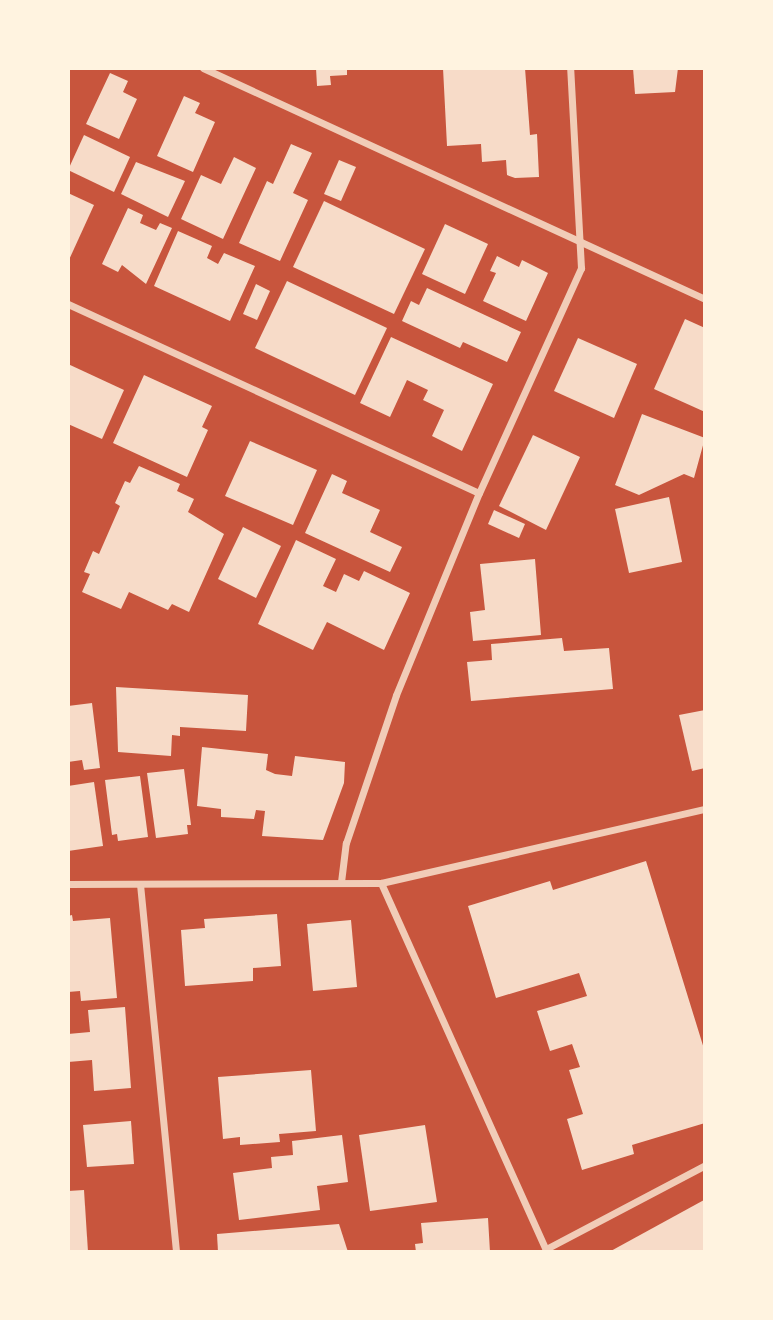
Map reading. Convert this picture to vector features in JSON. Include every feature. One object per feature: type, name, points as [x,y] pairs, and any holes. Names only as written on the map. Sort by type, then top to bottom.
[{"type":"street","points":[[203,68],[705,299]]},
{"type":"street","points":[[341,882],[346,843],[396,695],[479,493],[581,268],[570,68]]},
{"type":"street","points":[[68,303],[479,493]]},
{"type":"street","points":[[68,884],[380,883],[705,809]]},
{"type":"street","points":[[380,883],[547,1250],[705,1165]]},
{"type":"street","points":[[140,884],[176,1252]]},
{"type":"building","points":[[316,68],[347,68],[347,75],[330,76],[331,85],[317,86]]},
{"type":"building","points":[[443,68],[525,68],[530,135],[537,134],[539,177],[515,178],[507,175],[506,160],[482,162],[481,144],[447,146]]},
{"type":"building","points":[[633,68],[678,68],[675,92],[635,94]]},
{"type":"building","points":[[110,73],[128,81],[123,92],[137,99],[119,139],[86,124]]},
{"type":"building","points":[[184,96],[200,103],[195,113],[215,122],[193,172],[157,156]]},
{"type":"building","points":[[84,135],[130,157],[114,192],[68,170]]},
{"type":"building","points":[[291,144],[312,153],[293,193],[308,200],[280,261],[239,243],[267,181],[273,184]]},
{"type":"building","points":[[234,157],[256,168],[223,239],[181,219],[201,175],[221,184]]},
{"type":"building","points":[[339,160],[356,167],[341,201],[324,194]]},
{"type":"building","points":[[136,162],[185,181],[168,217],[121,194]]},
{"type":"building","points":[[68,193],[94,205],[68,262]]},
{"type":"building","points":[[324,201],[425,249],[394,314],[293,267]]},
{"type":"building","points":[[128,208],[143,215],[140,223],[156,230],[160,223],[172,228],[146,284],[122,265],[118,272],[102,264]]},
{"type":"building","points":[[445,224],[488,244],[465,294],[422,274]]},
{"type":"building","points":[[178,231],[212,246],[207,258],[218,264],[224,253],[255,266],[230,321],[154,286]]},
{"type":"building","points":[[497,256],[519,267],[522,260],[548,273],[526,321],[483,301],[496,273],[490,271]]},
{"type":"building","points":[[287,281],[387,328],[355,395],[255,348]]},
{"type":"building","points":[[256,284],[270,291],[257,320],[243,314]]},
{"type":"building","points":[[427,288],[521,332],[507,362],[463,342],[460,348],[402,321],[411,301],[419,305]]},
{"type":"building","points":[[685,319],[705,328],[705,412],[654,389]]},
{"type":"building","points":[[391,337],[493,384],[462,451],[432,436],[444,410],[423,400],[428,390],[407,380],[390,417],[360,403]]},
{"type":"building","points":[[578,338],[637,364],[614,418],[554,391]]},
{"type":"building","points":[[68,364],[124,390],[102,439],[68,424]]},
{"type":"building","points":[[144,375],[212,406],[202,427],[208,430],[187,477],[113,443]]},
{"type":"building","points":[[642,414],[705,438],[694,478],[684,474],[639,495],[615,485]]},
{"type":"building","points":[[533,435],[580,457],[546,530],[499,506]]},
{"type":"building","points":[[250,441],[317,470],[293,525],[225,496]]},
{"type":"building","points":[[139,466],[180,484],[177,491],[194,499],[188,512],[224,534],[189,612],[172,604],[168,610],[129,592],[121,609],[82,592],[90,574],[84,572],[93,551],[99,554],[120,506],[115,503],[125,481],[130,483]]},
{"type":"building","points":[[332,474],[347,481],[342,493],[380,510],[370,532],[402,547],[390,572],[305,533]]},
{"type":"building","points":[[669,497],[682,562],[629,573],[615,509]]},
{"type":"building","points":[[494,510],[525,524],[519,538],[488,524]]},
{"type":"building","points":[[243,527],[281,546],[256,598],[218,579]]},
{"type":"building","points":[[296,540],[336,559],[323,586],[336,592],[344,574],[359,581],[364,571],[410,593],[384,650],[327,622],[313,650],[258,624]]},
{"type":"building","points":[[535,559],[541,635],[473,641],[470,612],[485,610],[480,564]]},
{"type":"building","points":[[562,638],[564,651],[609,648],[613,689],[471,701],[467,662],[492,660],[491,644]]},
{"type":"building","points":[[116,687],[248,695],[246,731],[180,727],[180,736],[172,735],[171,756],[118,752]]},
{"type":"building","points":[[92,703],[100,768],[84,770],[82,760],[68,762],[68,706]]},
{"type":"building","points":[[705,710],[705,768],[692,771],[679,715]]},
{"type":"building","points":[[202,747],[268,754],[266,770],[292,776],[295,756],[345,762],[344,783],[323,840],[262,836],[265,811],[256,810],[254,819],[221,817],[221,809],[197,806]]},
{"type":"building","points":[[184,769],[191,825],[187,825],[188,834],[156,838],[147,773]]},
{"type":"building","points":[[140,776],[148,837],[118,841],[117,834],[112,835],[105,780]]},
{"type":"building","points":[[94,782],[103,846],[68,851],[68,786]]},
{"type":"building","points":[[646,861],[705,1052],[705,1123],[632,1145],[634,1154],[582,1170],[567,1119],[583,1114],[569,1070],[580,1067],[572,1044],[550,1051],[537,1011],[587,996],[579,973],[496,998],[468,906],[550,881],[553,890]]},
{"type":"building","points":[[277,914],[281,966],[253,968],[253,981],[185,986],[181,930],[205,928],[204,919]]},
{"type":"building","points":[[72,915],[73,921],[110,918],[117,998],[81,1001],[80,991],[68,992],[68,916]]},
{"type":"building","points":[[351,920],[357,987],[313,991],[307,924]]},
{"type":"building","points":[[125,1007],[131,1088],[94,1091],[92,1060],[68,1062],[68,1034],[90,1032],[88,1010]]},
{"type":"building","points":[[311,1070],[316,1131],[279,1134],[280,1142],[240,1145],[240,1137],[223,1139],[218,1077]]},
{"type":"building","points":[[131,1121],[134,1164],[87,1167],[83,1125]]},
{"type":"building","points":[[425,1125],[437,1202],[370,1211],[359,1135]]},
{"type":"building","points":[[342,1135],[348,1182],[317,1186],[320,1210],[239,1220],[233,1173],[272,1168],[271,1157],[293,1155],[292,1141]]},
{"type":"building","points":[[84,1190],[88,1252],[68,1252],[68,1191]]},
{"type":"building","points":[[704,1200],[705,1252],[609,1252]]},
{"type":"building","points":[[488,1218],[490,1252],[416,1252],[415,1244],[423,1243],[421,1223]]},
{"type":"building","points":[[339,1224],[348,1252],[218,1252],[217,1234]]}]
